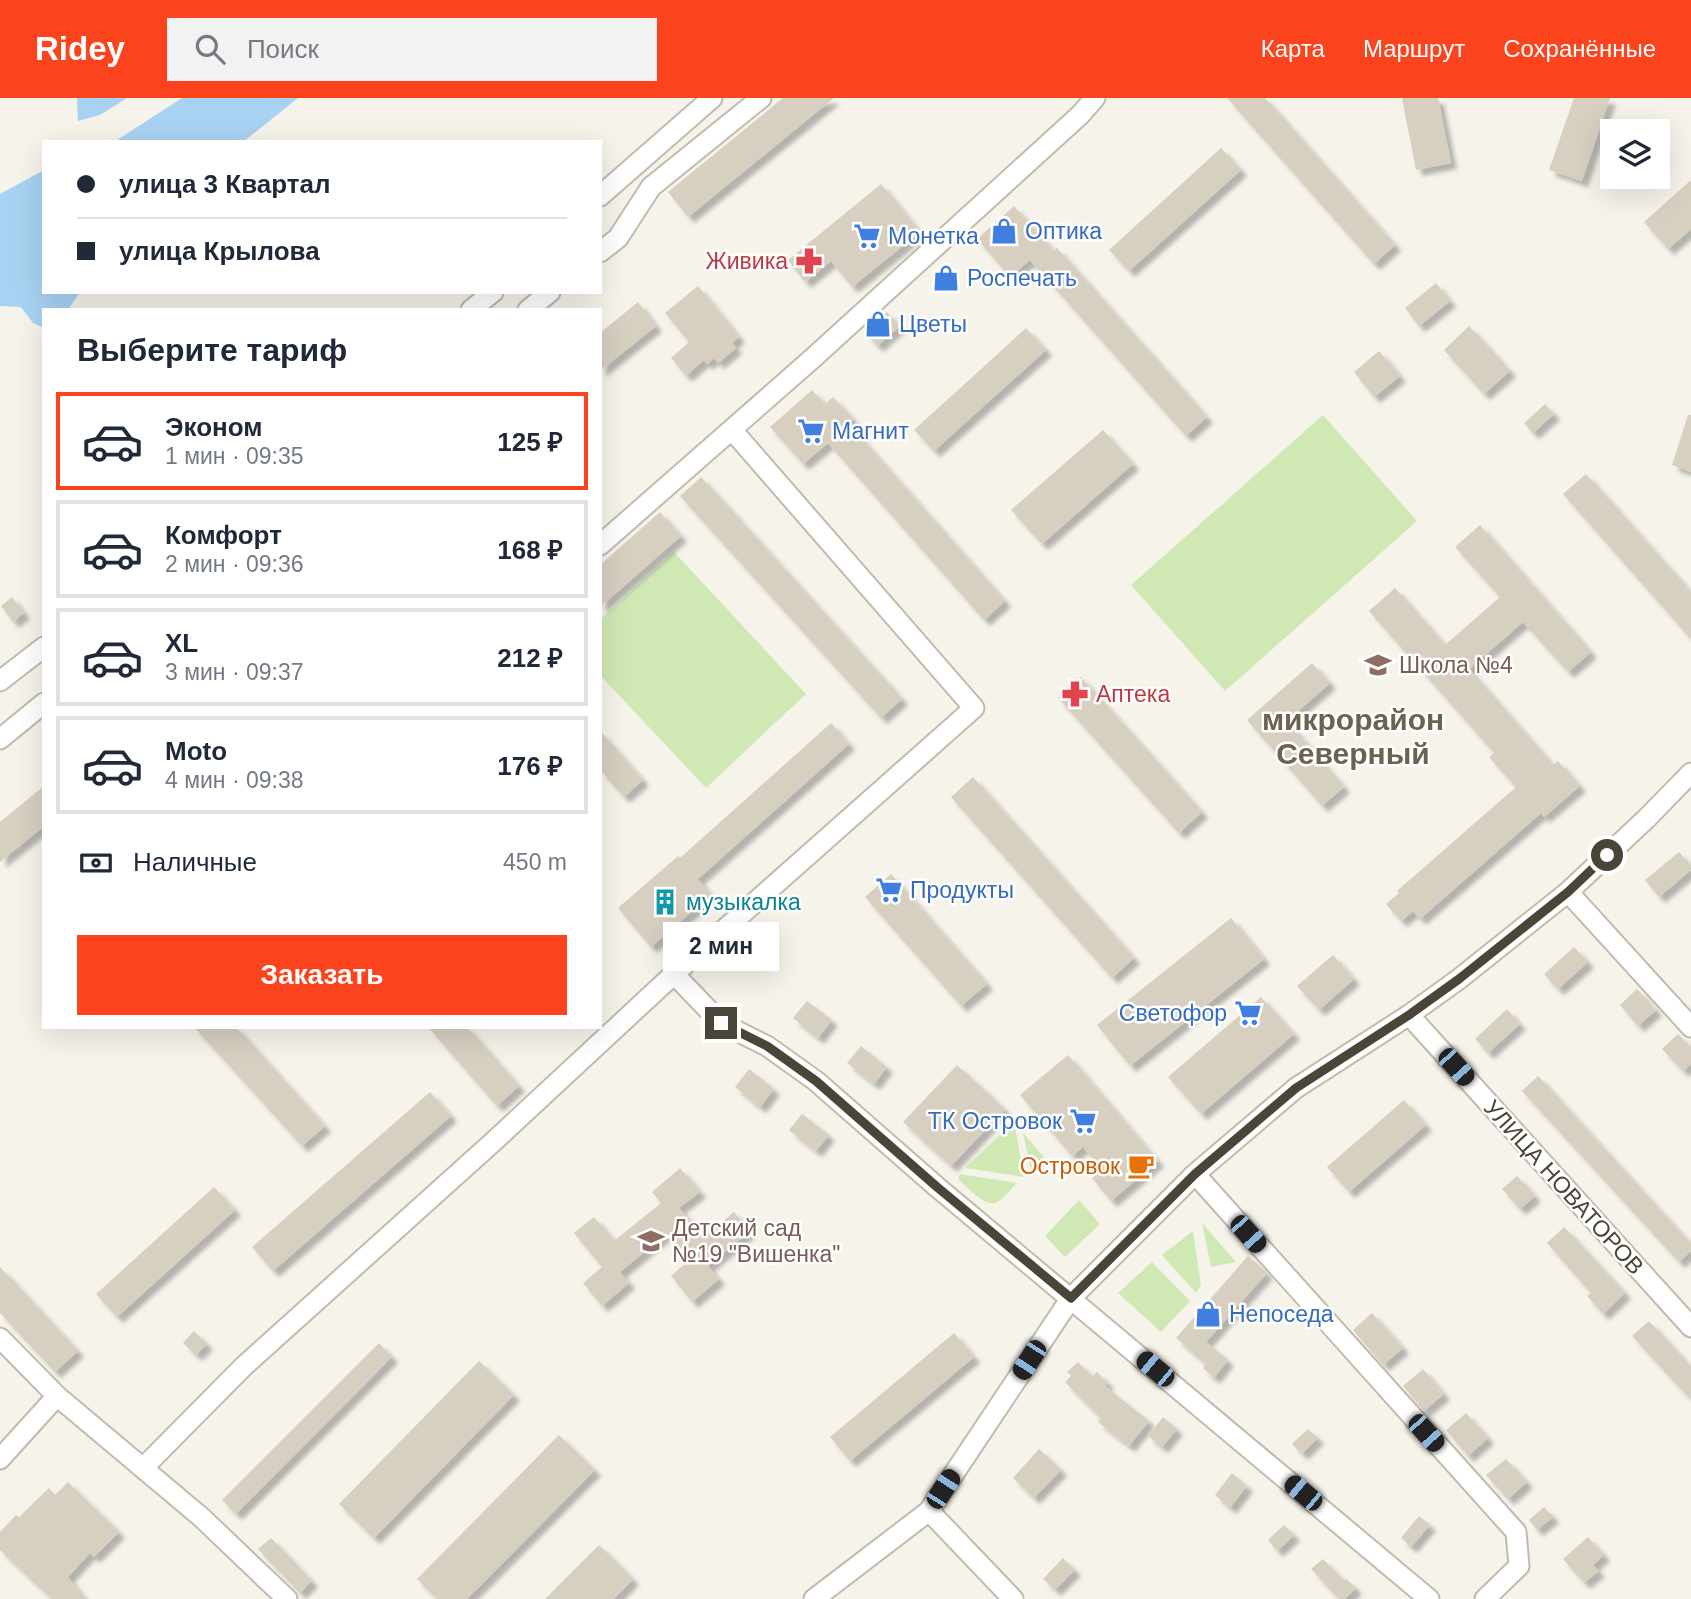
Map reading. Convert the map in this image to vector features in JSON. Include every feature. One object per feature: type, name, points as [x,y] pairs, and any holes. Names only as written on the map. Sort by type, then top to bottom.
[{"type":"street","points":[[602,194],[712,98]]},
{"type":"street","points":[[602,250],[618,238],[651,187],[761,98]]},
{"type":"street","points":[[602,543],[732,430],[1080,115],[1095,98]]},
{"type":"street","points":[[473,308],[491,294]]},
{"type":"street","points":[[530,308],[548,294]]},
{"type":"street","points":[[143,1468],[244,1366],[483,1151],[674,974],[974,708],[732,430]]},
{"type":"street","points":[[0,681],[42,649]]},
{"type":"street","points":[[0,738],[42,705]]},
{"type":"street","points":[[814,1599],[929,1511],[1071,1298],[1195,1174],[1296,1088],[1409,1015],[1459,979],[1568,892],[1691,773]]},
{"type":"street","points":[[1568,892],[1691,1027]]},
{"type":"street","points":[[674,974],[721,1023],[767,1046],[816,1081],[937,1187],[1429,1599]]},
{"type":"street","name":"УЛИЦА НОВАТОРОВ","points":[[1409,1015],[1691,1327]]},
{"type":"street","points":[[1195,1174],[1516,1532],[1518,1566],[1485,1599]]},
{"type":"street","points":[[0,1338],[57,1396],[201,1517],[287,1599]]},
{"type":"street","points":[[0,1460],[57,1396]]},
{"type":"street","points":[[929,1511],[1013,1599]]},
{"type":"green space","points":[[1323,415],[1417,521],[1225,691],[1131,585]]},
{"type":"green space","points":[[674,552],[806,694],[706,788],[602,677],[602,618]]},
{"type":"green space","points":[[1014,1121],[1024,1177],[965,1168]]},
{"type":"green space","points":[[1023,1133],[1044,1157],[1031,1170]]},
{"type":"green space","points":[[960,1174],[1017,1183],[1001,1199],[991,1203],[981,1199],[958,1179]]},
{"type":"green space","points":[[1079,1200],[1100,1224],[1065,1257],[1045,1236]]},
{"type":"green space","points":[[1202,1223],[1236,1262],[1211,1267]]},
{"type":"green space","points":[[1193,1231],[1201,1285],[1196,1293],[1162,1255]]},
{"type":"green space","points":[[1152,1262],[1190,1301],[1161,1332],[1118,1293]]},
{"type":"water","points":[[77,98],[127,98],[100,115],[78,121]]},
{"type":"water","points":[[182,98],[298,98],[246,140],[117,140]]},
{"type":"water","points":[[42,171],[42,294],[79,294],[69,308],[42,308],[42,327],[33,323],[21,307],[0,306],[0,194]]},
{"type":"building","points":[[783,98],[834,98],[688,217],[668,192]]},
{"type":"building","points":[[1227,98],[1265,98],[1395,245],[1374,264]]},
{"type":"building","points":[[1402,98],[1438,98],[1451,163],[1416,170]]},
{"type":"building","points":[[1574,98],[1610,98],[1603,119],[1600,119],[1600,128],[1582,181],[1549,170]]},
{"type":"building","points":[[1221,148],[1241,170],[1129,271],[1109,250]]},
{"type":"building","points":[[1691,180],[1691,229],[1668,249],[1644,222]]},
{"type":"building","name":"Монетка","points":[[881,184],[920,232],[852,287],[831,261],[805,282],[788,260]]},
{"type":"building","points":[[1014,206],[1054,251],[1057,248],[1207,417],[1186,436],[1030,260],[1010,277],[977,239]]},
{"type":"building","points":[[1436,283],[1450,301],[1419,326],[1405,308]]},
{"type":"building","points":[[698,286],[739,337],[732,343],[736,348],[718,363],[714,358],[707,364],[704,360],[686,376],[671,358],[689,342],[665,313]]},
{"type":"building","points":[[638,302],[656,326],[602,369],[602,331]]},
{"type":"building","points":[[887,312],[900,326],[877,346],[865,332]]},
{"type":"building","points":[[1469,326],[1510,371],[1484,394],[1444,350]]},
{"type":"building","points":[[1026,328],[1046,350],[934,451],[914,430]]},
{"type":"building","points":[[1379,351],[1400,376],[1374,397],[1354,372]]},
{"type":"building","points":[[812,390],[825,404],[833,397],[853,419],[848,423],[1005,601],[984,620],[828,443],[803,464],[770,427]]},
{"type":"building","points":[[1545,404],[1554,414],[1533,433],[1524,423]]},
{"type":"building","points":[[1688,415],[1691,415],[1691,472],[1672,465]]},
{"type":"building","points":[[1103,430],[1133,464],[1042,544],[1011,510]]},
{"type":"building","points":[[1586,474],[1691,592],[1691,639],[1563,494]]},
{"type":"building","points":[[701,477],[902,699],[881,718],[680,496]]},
{"type":"building","points":[[660,512],[681,536],[602,605],[602,563]]},
{"type":"building","points":[[1480,525],[1591,652],[1568,672],[1523,622],[1469,669],[1553,765],[1558,761],[1580,786],[1544,817],[1541,813],[1420,919],[1413,911],[1401,921],[1386,904],[1399,893],[1397,891],[1516,787],[1489,757],[1494,753],[1369,611],[1395,588],[1445,645],[1500,597],[1455,547]]},
{"type":"building","points":[[12,597],[24,613],[13,622],[1,606]]},
{"type":"building","points":[[1312,663],[1330,683],[1287,721],[1344,787],[1322,806],[1247,720]]},
{"type":"building","points":[[1081,677],[1202,812],[1179,833],[1058,698]]},
{"type":"building","points":[[831,723],[849,744],[698,879],[711,895],[651,947],[618,908],[678,856],[680,858]]},
{"type":"building","points":[[602,733],[643,780],[624,797],[602,772]]},
{"type":"building","points":[[973,777],[1134,958],[1112,978],[951,797]]},
{"type":"building","points":[[42,788],[42,828],[0,862],[0,822]]},
{"type":"building","points":[[1679,852],[1691,866],[1691,870],[1659,897],[1645,880]]},
{"type":"building","points":[[891,874],[987,984],[961,1006],[865,897]]},
{"type":"building","points":[[1231,918],[1264,959],[1130,1066],[1097,1025]]},
{"type":"building","points":[[1574,947],[1588,962],[1558,989],[1544,974]]},
{"type":"building","points":[[1333,955],[1354,979],[1319,1010],[1297,986]]},
{"type":"building","points":[[1637,989],[1656,1010],[1638,1026],[1620,1005]]},
{"type":"building","points":[[1261,997],[1294,1034],[1201,1114],[1168,1077]]},
{"type":"building","points":[[807,1001],[832,1020],[818,1038],[793,1018]]},
{"type":"building","points":[[1507,1009],[1520,1024],[1488,1053],[1475,1039]]},
{"type":"building","points":[[196,1029],[238,1029],[325,1126],[302,1146]]},
{"type":"building","points":[[430,1029],[469,1029],[519,1086],[497,1106]]},
{"type":"building","points":[[1678,1034],[1691,1048],[1691,1064],[1683,1071],[1662,1049]]},
{"type":"building","points":[[861,1046],[887,1067],[874,1084],[847,1063]]},
{"type":"building","name":"ТК Островок","points":[[1068,1055],[1158,1161],[1111,1201],[1092,1178],[1102,1169],[1083,1147],[1072,1156],[1020,1095]]},
{"type":"building","points":[[957,1065],[1005,1109],[951,1166],[903,1122]]},
{"type":"building","points":[[749,1069],[774,1089],[760,1107],[735,1087]]},
{"type":"building","points":[[1538,1076],[1691,1244],[1691,1251],[1679,1262],[1522,1091]]},
{"type":"building","points":[[430,1092],[451,1116],[273,1271],[252,1247]]},
{"type":"building","points":[[1404,1100],[1426,1125],[1349,1192],[1327,1167]]},
{"type":"building","points":[[802,1114],[829,1135],[816,1151],[789,1130]]},
{"type":"building","points":[[680,1168],[700,1192],[679,1208],[704,1237],[734,1212],[750,1231],[708,1266],[719,1279],[692,1302],[671,1276],[689,1260],[667,1233],[620,1272],[629,1283],[602,1306],[583,1283],[602,1267],[574,1233],[594,1217],[614,1241],[661,1203],[652,1192]]},
{"type":"building","points":[[1517,1176],[1535,1196],[1520,1209],[1502,1189]]},
{"type":"building","points":[[214,1187],[235,1210],[117,1317],[96,1294]]},
{"type":"building","points":[[1564,1227],[1625,1293],[1603,1314],[1587,1296],[1591,1293],[1547,1243]]},
{"type":"building","points":[[1248,1256],[1267,1273],[1206,1342],[1228,1360],[1214,1378],[1203,1368],[1206,1364],[1176,1338]]},
{"type":"building","points":[[0,1267],[78,1351],[55,1372],[0,1313]]},
{"type":"building","points":[[1372,1313],[1403,1348],[1383,1365],[1353,1330]]},
{"type":"building","points":[[1649,1321],[1691,1367],[1691,1400],[1632,1336]]},
{"type":"building","points":[[194,1331],[207,1344],[196,1355],[183,1343]]},
{"type":"building","points":[[954,1333],[974,1357],[850,1461],[830,1437]]},
{"type":"building","points":[[379,1343],[392,1357],[236,1514],[222,1500]]},
{"type":"building","points":[[479,1361],[514,1395],[374,1538],[339,1504]]},
{"type":"building","points":[[1078,1362],[1092,1377],[1097,1372],[1108,1383],[1105,1386],[1149,1421],[1129,1446],[1098,1422],[1101,1418],[1065,1382],[1071,1376],[1067,1372]]},
{"type":"building","points":[[1423,1369],[1444,1394],[1424,1411],[1403,1386]]},
{"type":"building","points":[[1466,1413],[1488,1438],[1468,1456],[1446,1430]]},
{"type":"building","points":[[1163,1417],[1177,1429],[1162,1447],[1148,1436]]},
{"type":"building","points":[[1308,1429],[1318,1438],[1302,1454],[1292,1444]]},
{"type":"building","points":[[559,1435],[595,1470],[467,1599],[437,1599],[417,1579]]},
{"type":"building","points":[[1039,1449],[1061,1470],[1034,1498],[1013,1478]]},
{"type":"building","points":[[1506,1459],[1527,1482],[1508,1499],[1486,1475]]},
{"type":"building","points":[[1232,1473],[1247,1486],[1230,1508],[1215,1495]]},
{"type":"building","points":[[68,1482],[119,1532],[94,1557],[90,1553],[68,1577],[85,1599],[52,1599],[0,1550],[0,1532],[16,1515],[19,1517],[49,1488],[55,1495]]},
{"type":"building","points":[[1544,1507],[1553,1517],[1537,1530],[1529,1520]]},
{"type":"building","points":[[1419,1516],[1430,1525],[1411,1547],[1401,1538]]},
{"type":"building","points":[[1284,1525],[1294,1535],[1277,1551],[1268,1540]]},
{"type":"building","points":[[1588,1537],[1604,1555],[1593,1565],[1599,1571],[1584,1583],[1563,1559]]},
{"type":"building","points":[[271,1538],[312,1581],[300,1593],[258,1549]]},
{"type":"building","points":[[599,1545],[633,1579],[614,1599],[545,1599]]},
{"type":"building","points":[[1063,1558],[1075,1570],[1055,1590],[1043,1579]]},
{"type":"building","points":[[1323,1559],[1344,1581],[1346,1579],[1356,1588],[1345,1599],[1339,1599],[1311,1569]]},
{"type":"place","name":"Оптика","points":[[1004,231]]},
{"type":"place","name":"Монетка","points":[[867,236]]},
{"type":"place","name":"Живика","points":[[809,261]]},
{"type":"place","name":"Роспечать","points":[[946,278]]},
{"type":"place","name":"Цветы","points":[[878,324]]},
{"type":"place","name":"Магнит","points":[[811,431]]},
{"type":"place","name":"Школа №4","points":[[1378,665]]},
{"type":"place","name":"Аптека","points":[[1075,694]]},
{"type":"place","name":"Продукты","points":[[889,890]]},
{"type":"place","name":"музыкалка","points":[[665,902]]},
{"type":"place","name":"Светофор","points":[[1248,1013]]},
{"type":"place","name":"ТК Островок","points":[[1083,1121]]},
{"type":"place","name":"Островок","points":[[1141,1166]]},
{"type":"place","name":"Детский сад №19 \"Вишенка\"","points":[[651,1241]]},
{"type":"place","name":"Непоседа","points":[[1208,1314]]},
{"type":"district","name":"микрорайон Северный","points":[[1353,736]]},
{"type":"route","points":[[721,1023],[767,1046],[816,1081],[937,1187],[1071,1298],[1195,1174],[1296,1088],[1409,1015],[1459,979],[1568,892],[1607,855]]}]
